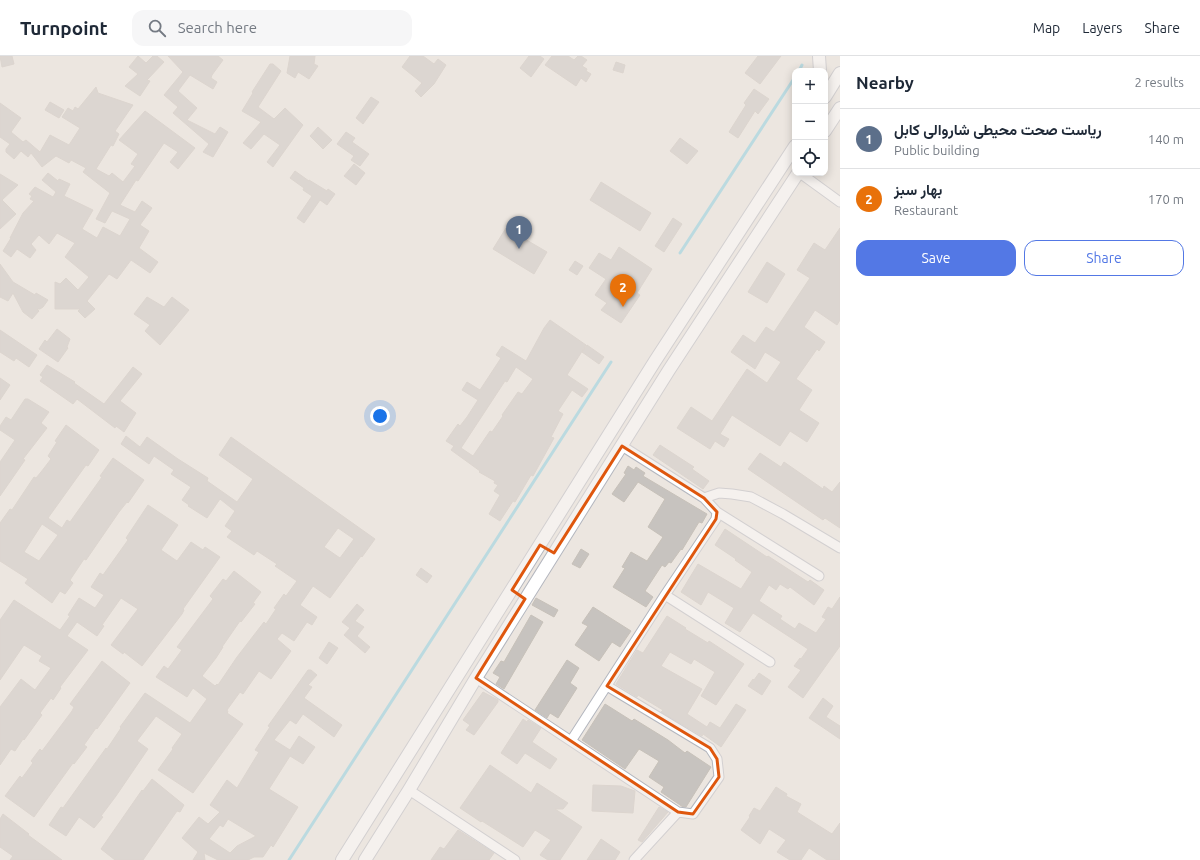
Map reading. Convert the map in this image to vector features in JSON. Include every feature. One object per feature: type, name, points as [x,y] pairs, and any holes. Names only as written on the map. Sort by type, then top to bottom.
[{"type":"main road","points":[[819,56],[820,68]]},
{"type":"main road","points":[[828,92],[840,73]]},
{"type":"main road","points":[[828,126],[840,108]]},
{"type":"main road","points":[[828,127],[840,118]]},
{"type":"main road","points":[[342,860],[655,361],[792,151]]},
{"type":"main road","points":[[365,860],[525,599],[669,370],[797,176]]},
{"type":"main road","points":[[540,544],[554,553]]},
{"type":"main road","points":[[512,590],[525,599]]},
{"type":"street","points":[[803,176],[840,202]]},
{"type":"street","points":[[622,446],[704,498],[717,512],[819,576]]},
{"type":"street","points":[[704,498],[719,493],[752,497],[840,548]]},
{"type":"street","points":[[571,741],[716,519],[717,512]]},
{"type":"street","points":[[665,595],[770,662]]},
{"type":"street","points":[[476,678],[678,812],[693,814],[719,777],[717,759],[710,748],[607,686]]},
{"type":"street","points":[[409,790],[509,858]]},
{"type":"street","points":[[634,860],[678,812]]},
{"type":"highlighted area","points":[[622,446],[704,498],[717,512],[716,519],[607,686],[710,748],[717,759],[719,777],[693,814],[678,812],[476,678],[525,599],[512,590],[540,545],[554,553]]},
{"type":"building","points":[[0,56],[12,56],[14,64],[2,67]]},
{"type":"building","points":[[138,56],[146,63],[153,56],[157,56],[164,62],[147,80],[150,81],[140,96],[125,86],[138,74],[129,67]]},
{"type":"building","points":[[168,56],[218,56],[223,60],[212,75],[211,78],[217,82],[213,89],[190,75],[178,91],[197,108],[187,120],[215,134],[220,127],[228,132],[213,157],[203,152],[209,144],[173,113],[178,107],[164,95],[183,72]]},
{"type":"building","points":[[290,56],[315,56],[314,64],[318,66],[309,79],[298,72],[295,78],[287,73]]},
{"type":"building","points":[[410,56],[423,56],[434,64],[438,59],[446,65],[434,84],[421,97],[415,91],[422,83],[402,67]]},
{"type":"building","points":[[529,56],[540,56],[544,59],[531,77],[520,68]]},
{"type":"building","points":[[552,56],[568,56],[574,60],[578,56],[581,56],[587,60],[582,66],[591,74],[586,82],[581,78],[576,86],[545,65]]},
{"type":"building","points":[[758,56],[781,56],[760,84],[745,73]]},
{"type":"building","points":[[616,62],[625,65],[623,73],[613,70]]},
{"type":"building","points":[[270,64],[273,64],[281,71],[258,107],[274,119],[285,108],[303,125],[273,167],[267,162],[280,145],[264,134],[251,149],[243,143],[261,122],[242,111]]},
{"type":"building","points":[[96,87],[98,93],[133,105],[115,131],[119,134],[113,146],[111,145],[96,169],[109,176],[112,173],[123,182],[135,166],[131,164],[138,154],[119,140],[145,111],[195,148],[178,169],[170,162],[178,152],[164,143],[138,181],[136,180],[120,205],[135,212],[142,201],[152,208],[140,225],[149,231],[139,248],[158,262],[150,273],[131,260],[117,279],[109,274],[87,301],[95,309],[85,318],[78,311],[80,309],[55,309],[55,282],[60,284],[66,278],[78,290],[89,277],[65,257],[75,243],[57,233],[49,244],[39,235],[31,244],[36,250],[30,258],[17,249],[11,257],[3,251],[23,213],[34,201],[30,199],[32,196],[29,194],[35,187],[53,197],[56,192],[42,180],[48,173],[58,181],[59,179],[70,184],[64,196],[93,210],[82,229],[97,238],[103,227],[120,236],[130,219],[112,211],[105,223],[96,219],[110,193],[83,172],[86,168],[71,160],[69,163],[56,156],[42,167],[31,153],[28,157],[21,151],[14,159],[6,152],[6,149],[10,144],[0,137],[0,103],[21,118],[11,132],[23,142],[26,140],[40,152],[50,135],[69,145],[80,128],[62,117],[68,108],[73,111],[75,107],[78,109]]},
{"type":"building","points":[[754,89],[769,99],[758,114],[755,111],[738,138],[729,132],[746,105],[744,103]]},
{"type":"building","points":[[371,97],[379,102],[363,124],[356,118]]},
{"type":"building","points":[[50,102],[64,110],[59,118],[45,110]]},
{"type":"building","points":[[318,127],[332,140],[323,149],[310,136]]},
{"type":"building","points":[[346,132],[355,138],[352,142],[369,154],[360,166],[351,160],[354,156],[337,144]]},
{"type":"building","points":[[680,138],[698,151],[687,164],[670,151]]},
{"type":"building","points":[[354,164],[365,173],[356,185],[344,176]]},
{"type":"building","points":[[295,171],[309,181],[327,191],[328,189],[335,194],[327,205],[320,200],[304,223],[297,218],[312,196],[290,178]]},
{"type":"building","points":[[0,174],[18,185],[2,200],[16,214],[0,229]]},
{"type":"building","points":[[601,182],[651,213],[640,231],[590,200]]},
{"type":"building","points":[[673,218],[682,224],[664,252],[655,246]]},
{"type":"building","points":[[506,228],[547,252],[534,274],[493,249]]},
{"type":"building","points":[[840,228],[840,320],[837,325],[815,310],[804,327],[825,342],[819,351],[817,349],[796,379],[812,390],[799,410],[819,423],[807,442],[790,431],[780,446],[732,415],[720,434],[729,439],[724,447],[715,441],[710,449],[677,428],[691,407],[712,421],[747,369],[767,383],[781,362],[765,352],[755,369],[731,352],[743,335],[755,343],[766,327],[774,332],[810,278],[797,270],[814,243],[825,250]]},
{"type":"building","points":[[619,247],[652,269],[637,293],[640,295],[621,323],[601,310],[607,303],[595,295],[606,279],[589,268],[599,253],[611,260]]},
{"type":"building","points":[[575,261],[583,266],[577,275],[569,270]]},
{"type":"building","points":[[767,262],[785,274],[767,303],[748,292]]},
{"type":"building","points":[[0,264],[13,282],[35,295],[36,293],[48,300],[43,307],[37,309],[39,311],[32,319],[23,312],[13,293],[8,301],[0,297]]},
{"type":"building","points":[[147,297],[164,307],[172,297],[189,310],[160,345],[145,331],[150,325],[134,314]]},
{"type":"building","points":[[550,320],[586,345],[567,375],[588,389],[582,397],[572,390],[558,411],[563,414],[551,437],[554,438],[533,476],[531,475],[515,502],[513,501],[500,521],[489,514],[500,495],[494,491],[498,485],[494,483],[495,481],[479,472],[480,471],[451,450],[454,446],[446,441],[458,424],[460,426],[478,400],[462,390],[467,382],[480,390],[501,358],[496,355],[502,346],[526,361]],"holes":[[[516,367],[533,379],[522,394],[518,392],[492,432],[490,431],[473,456],[461,448],[505,381],[507,382]]]},
{"type":"building","points":[[57,329],[70,339],[68,348],[58,362],[39,349],[45,340],[47,342]]},
{"type":"building","points":[[0,330],[37,355],[29,367],[16,358],[14,361],[0,352]]},
{"type":"building","points":[[587,345],[604,357],[599,364],[582,352]]},
{"type":"building","points":[[47,365],[75,382],[74,383],[104,404],[133,367],[142,374],[120,401],[136,413],[124,432],[116,426],[115,428],[77,399],[73,404],[40,381],[43,377],[40,375]]},
{"type":"building","points":[[0,378],[10,385],[0,400]]},
{"type":"building","points":[[25,399],[28,399],[49,412],[41,423],[47,428],[23,459],[25,460],[0,496],[0,462],[15,440],[0,430],[0,426],[6,417],[11,420]]},
{"type":"building","points":[[66,425],[99,450],[88,466],[86,465],[48,518],[62,528],[67,520],[70,522],[102,477],[100,476],[113,458],[144,480],[128,503],[127,502],[119,512],[86,560],[84,559],[70,580],[73,583],[65,594],[60,591],[52,603],[25,583],[28,579],[0,561],[0,523],[10,509],[12,510],[34,477],[36,478],[51,459],[48,456],[57,442],[55,441]],"holes":[[[42,524],[58,535],[39,561],[24,552]]]},
{"type":"building","points":[[126,436],[140,447],[147,437],[208,478],[207,481],[237,502],[253,479],[219,455],[231,437],[375,539],[330,598],[313,586],[300,605],[317,617],[312,625],[307,622],[294,641],[282,633],[277,639],[291,651],[271,679],[259,671],[243,694],[240,692],[227,710],[227,713],[243,724],[193,793],[158,770],[182,734],[156,716],[137,741],[148,749],[101,816],[103,817],[94,828],[79,817],[66,836],[49,825],[106,748],[107,749],[121,728],[120,727],[145,693],[190,723],[207,699],[193,688],[187,697],[156,677],[164,666],[168,669],[182,650],[177,647],[213,599],[210,596],[223,579],[226,581],[234,571],[261,592],[253,603],[255,604],[241,622],[240,621],[216,658],[202,676],[215,686],[217,684],[218,685],[264,622],[266,624],[276,609],[274,608],[284,594],[286,596],[297,581],[275,566],[277,564],[257,551],[254,555],[227,537],[232,531],[225,526],[235,511],[220,499],[207,518],[188,506],[189,505],[182,500],[191,487],[171,474],[174,470],[154,456],[149,464],[121,444]],"holes":[[[338,528],[354,539],[340,558],[324,547]]]},
{"type":"building","points":[[660,445],[694,467],[692,469],[709,481],[703,489],[653,455]]},
{"type":"building","points":[[760,453],[781,467],[784,462],[823,489],[824,486],[832,492],[840,482],[840,528],[825,518],[823,520],[748,469]]},
{"type":"building","points":[[628,466],[634,470],[636,467],[645,473],[643,476],[707,514],[702,523],[699,522],[682,550],[681,549],[671,563],[669,562],[665,567],[662,565],[645,591],[653,597],[646,607],[613,587],[625,568],[622,567],[631,552],[647,561],[663,537],[648,527],[665,499],[638,482],[624,502],[612,494],[626,474],[624,473]]},
{"type":"building","points":[[148,505],[178,525],[161,550],[177,561],[191,542],[203,550],[205,547],[220,557],[183,609],[182,614],[142,666],[124,652],[123,654],[111,645],[138,609],[121,598],[102,625],[104,626],[97,636],[77,622],[67,636],[88,650],[60,687],[61,688],[53,700],[51,698],[40,713],[42,715],[24,740],[23,739],[15,751],[11,749],[0,765],[0,707],[21,679],[35,690],[51,668],[39,661],[42,656],[24,645],[0,680],[0,620],[14,600],[60,630],[70,616],[68,615],[79,598],[95,608],[104,595],[91,587],[100,573],[103,575],[128,540],[126,538]]},
{"type":"building","points":[[725,529],[767,557],[768,556],[808,582],[810,580],[824,590],[814,605],[790,587],[788,589],[780,584],[776,590],[769,585],[759,601],[782,616],[780,619],[795,629],[799,623],[816,633],[826,619],[822,617],[828,607],[832,609],[840,597],[840,646],[803,698],[788,687],[801,670],[794,666],[808,649],[753,613],[740,632],[725,623],[734,608],[708,592],[701,605],[681,592],[698,564],[741,589],[752,572],[715,545]]},
{"type":"building","points":[[581,549],[589,554],[580,568],[572,564]]},
{"type":"building","points":[[421,568],[432,576],[427,583],[416,575]]},
{"type":"building","points":[[536,598],[558,610],[554,617],[532,605]]},
{"type":"building","points":[[357,604],[364,610],[355,621],[364,627],[357,636],[370,647],[365,653],[344,635],[350,628],[342,622]]},
{"type":"building","points":[[593,607],[631,631],[620,647],[612,642],[599,661],[575,645],[588,626],[582,623]]},
{"type":"building","points":[[531,615],[543,622],[504,689],[496,684],[500,677],[493,673],[501,661],[504,662]]},
{"type":"building","points":[[667,616],[686,628],[685,629],[708,643],[709,641],[744,664],[716,705],[701,696],[715,672],[694,659],[691,664],[670,652],[661,666],[702,689],[687,714],[707,727],[710,722],[720,728],[736,704],[746,710],[721,747],[703,734],[702,736],[661,712],[663,710],[638,695],[637,697],[616,684],[637,650],[643,653]]},
{"type":"building","points":[[329,642],[338,648],[327,664],[319,658]]},
{"type":"building","points":[[567,660],[579,668],[570,683],[577,688],[558,718],[550,713],[547,718],[535,710]]},
{"type":"building","points":[[102,661],[130,683],[84,745],[87,747],[74,764],[73,763],[34,817],[5,796],[20,776],[22,778],[33,763],[31,761],[40,749],[42,751],[72,711],[74,707],[70,704]]},
{"type":"building","points":[[308,670],[311,670],[317,675],[308,685],[312,687],[304,698],[342,725],[334,737],[303,714],[296,724],[290,720],[274,740],[290,750],[299,736],[315,747],[303,764],[290,756],[269,789],[298,807],[273,847],[271,845],[263,857],[254,857],[248,860],[218,860],[204,853],[205,860],[193,860],[198,852],[182,838],[199,817],[208,824],[220,812],[210,805],[227,780],[237,788],[259,752],[255,750],[270,727],[268,726]],"holes":[[[228,819],[256,836],[237,846],[230,853],[209,839],[220,825],[223,827]]]},
{"type":"building","points":[[759,673],[771,681],[762,695],[748,686]]},
{"type":"building","points":[[483,692],[498,700],[498,702],[474,735],[466,730],[470,725],[463,720]]},
{"type":"building","points":[[823,698],[833,706],[826,717],[840,726],[840,739],[809,718]]},
{"type":"building","points":[[605,704],[632,721],[634,719],[668,740],[685,753],[687,751],[711,767],[686,807],[683,807],[661,792],[664,787],[649,777],[659,761],[639,749],[625,769],[582,740]]},
{"type":"building","points":[[523,719],[527,722],[528,720],[541,728],[532,742],[557,759],[550,769],[525,753],[517,764],[501,753]]},
{"type":"building","points":[[490,765],[531,793],[537,783],[568,803],[563,809],[555,809],[582,827],[560,860],[548,860],[540,855],[551,840],[535,830],[523,847],[460,808]]},
{"type":"building","points":[[152,779],[184,805],[180,812],[177,811],[143,860],[115,860],[101,849],[142,790],[143,791]]},
{"type":"building","points":[[593,785],[621,786],[635,791],[633,813],[592,811]]},
{"type":"building","points":[[776,787],[787,794],[786,796],[801,804],[797,812],[832,834],[840,823],[840,860],[827,860],[809,848],[801,860],[790,860],[777,852],[786,840],[769,829],[760,844],[741,830],[754,808],[760,811]]},
{"type":"building","points":[[659,807],[668,812],[642,842],[638,840]]},
{"type":"building","points":[[3,814],[62,860],[10,860],[13,856],[0,847],[0,819]]},
{"type":"building","points":[[458,830],[494,853],[489,860],[431,860],[440,847],[444,849]]},
{"type":"building","points":[[601,839],[620,852],[615,860],[587,860]]},
{"type":"waterway","points":[[680,253],[792,82]]},
{"type":"waterway","points":[[289,860],[611,362]]},
{"type":"place","name":"ریاست صحت محیطی شاروالی کابل","points":[[519,249]]},
{"type":"place","name":"بهار سبز","points":[[623,307]]}]
